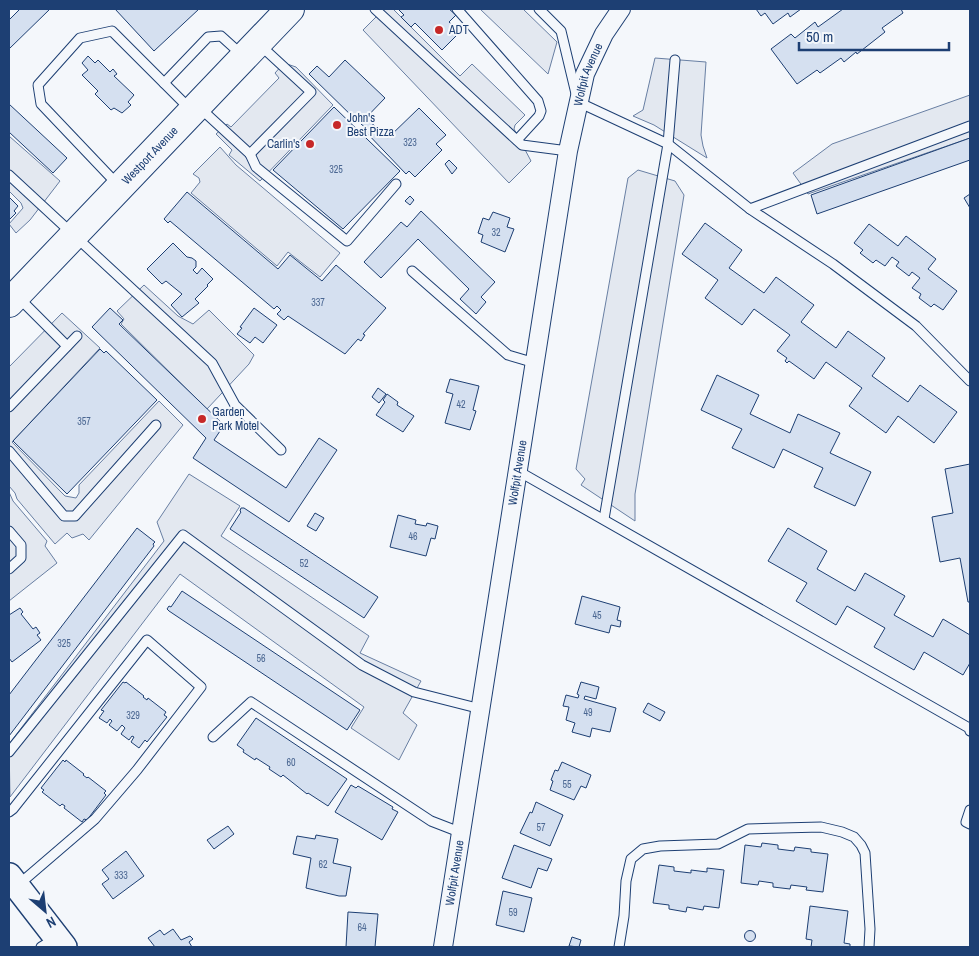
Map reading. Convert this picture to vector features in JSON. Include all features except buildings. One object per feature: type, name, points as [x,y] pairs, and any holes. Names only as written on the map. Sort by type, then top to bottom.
[{"type":"main road","name":"Westport Avenue","points":[[12,299],[290,9]]},
{"type":"street","name":"Wolfpit Avenue","points":[[443,947],[568,151],[578,102],[589,66],[604,34],[621,9]]},
{"type":"street","points":[[13,881],[54,944]]},
{"type":"lane","points":[[376,9],[522,145],[568,151]]},
{"type":"lane","points":[[457,9],[538,101],[541,111],[539,116],[517,140]]},
{"type":"lane","points":[[539,9],[561,31],[578,102],[668,144],[750,209],[833,264],[916,326],[970,381]]},
{"type":"lane","points":[[120,187],[41,104],[38,86],[80,38],[112,31],[164,83],[250,154],[256,166],[347,241],[396,184]]},
{"type":"lane","points":[[164,83],[208,37],[221,36],[250,50],[311,92],[250,154]]},
{"type":"lane","points":[[604,519],[668,144],[675,60]]},
{"type":"lane","points":[[750,209],[970,126]]},
{"type":"lane","points":[[9,175],[212,364],[235,405],[281,450]]},
{"type":"lane","points":[[412,271],[508,355],[535,363]]},
{"type":"lane","points":[[12,299],[67,346]]},
{"type":"lane","points":[[9,407],[77,336]]},
{"type":"lane","points":[[9,451],[64,516],[75,516],[156,425]]},
{"type":"lane","points":[[518,471],[970,728]]},
{"type":"lane","points":[[9,531],[21,545],[21,558],[9,569]]},
{"type":"lane","points":[[9,752],[183,536],[362,665],[414,692],[481,709]]},
{"type":"lane","points":[[9,812],[147,640],[201,687],[137,770],[94,819],[13,881]]},
{"type":"lane","points":[[213,737],[251,702],[431,821],[462,833]]},
{"type":"lane","points":[[970,810],[966,822],[970,824]]},
{"type":"lane","points":[[619,947],[624,916],[626,881],[631,859],[643,849],[660,846],[718,844],[748,829],[821,827],[854,837],[865,853],[870,929],[869,947]]},
{"type":"shaded area","points":[[384,9],[393,9],[460,76],[472,64],[525,115],[515,125],[514,129],[531,161],[509,183],[363,30]]},
{"type":"shaded area","points":[[480,9],[523,9],[557,42],[548,74]]},
{"type":"shaded area","points":[[655,58],[706,62],[701,135],[707,158],[654,125],[633,116],[643,110]]},
{"type":"shaded area","points":[[284,63],[296,67],[333,105],[260,181],[229,155],[232,150],[216,134],[227,124],[231,127],[279,78],[275,73]]},
{"type":"shaded area","points":[[970,95],[970,138],[808,194],[793,173],[832,144]]},
{"type":"shaded area","points":[[9,136],[60,181],[30,220],[16,233],[9,224],[23,208],[21,203],[9,191]]},
{"type":"shaded area","points":[[220,147],[236,165],[340,253],[320,277],[288,252],[277,266],[191,193],[200,182],[199,178],[193,174]]},
{"type":"shaded area","points":[[638,170],[675,181],[684,195],[635,494],[635,521],[581,485],[585,479],[576,469],[628,178]]},
{"type":"shaded area","points":[[144,285],[178,316],[193,324],[209,310],[254,355],[249,364],[207,409],[121,324],[124,319],[117,311]]},
{"type":"shaded area","points":[[62,313],[100,348],[12,442],[65,496],[76,498],[79,493],[79,485],[159,401],[183,425],[89,540],[83,534],[72,538],[67,533],[55,544],[17,499],[9,486],[9,367]]},
{"type":"shaded area","points":[[189,474],[240,506],[221,536],[369,636],[360,653],[421,681],[403,713],[417,725],[399,760],[351,728],[364,707],[180,574],[10,797],[9,744],[164,541],[157,522]]},
{"type":"shaded area","points":[[9,492],[13,501],[47,541],[45,546],[57,563],[9,601]]},
{"type":"place","name":"ADT","points":[[439,30]]},
{"type":"place","name":"John's Best Pizza","points":[[337,125]]},
{"type":"place","name":"Carlin's","points":[[310,144]]},
{"type":"place","name":"Garden Park Motel","points":[[202,419]]}]
